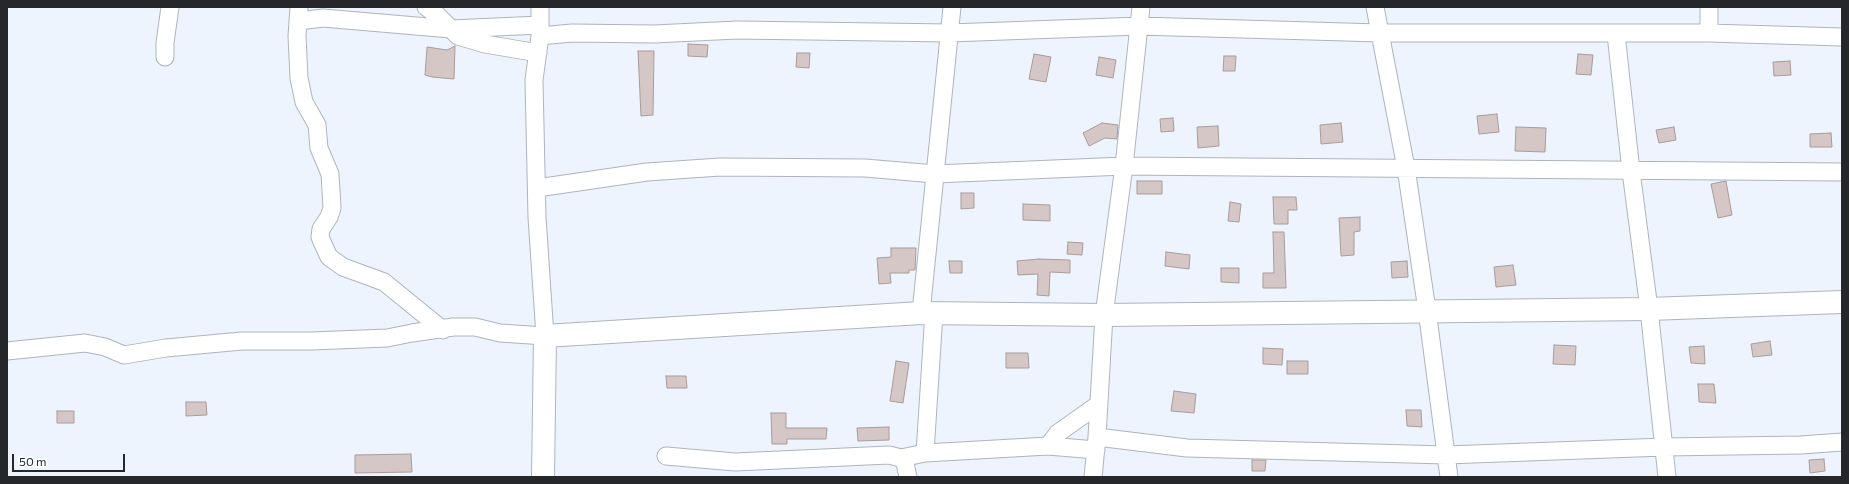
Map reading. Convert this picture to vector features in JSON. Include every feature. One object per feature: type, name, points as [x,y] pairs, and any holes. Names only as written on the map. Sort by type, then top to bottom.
[{"type":"street","points":[[165,57],[165,43],[170,7]]},
{"type":"street","points":[[426,7],[436,14],[458,36],[486,44],[538,53]]},
{"type":"street","points":[[925,453],[927,313],[935,174],[952,7]]},
{"type":"street","points":[[1093,477],[1104,315],[1124,166],[1142,7]]},
{"type":"street","points":[[1375,7],[1406,168],[1427,310],[1449,477]]},
{"type":"street","points":[[1709,7],[1709,33]]},
{"type":"street","points":[[443,330],[384,282],[343,267],[329,257],[323,244],[320,237],[322,229],[332,208],[330,174],[319,148],[316,125],[304,102],[299,78],[297,36],[299,14],[318,13],[451,29],[540,21],[572,33],[654,34],[737,30],[950,34],[1139,26],[1380,33],[1709,33],[1842,37]]},
{"type":"street","points":[[540,21],[538,53],[534,80],[536,188],[545,336],[543,477]]},
{"type":"street","points":[[1616,34],[1631,170],[1649,309],[1667,477]]},
{"type":"street","points":[[536,188],[647,172],[720,167],[865,168],[935,174],[1124,166],[1842,172]]},
{"type":"street","points":[[7,351],[85,344],[105,347],[124,355],[166,348],[242,341],[367,340],[443,330],[453,327],[474,327],[500,333],[545,336],[927,313],[1104,315],[1427,310],[1649,309],[1842,302]]},
{"type":"street","points":[[1048,446],[1058,433],[1099,404]]},
{"type":"street","points":[[666,456],[735,462],[889,454],[901,458],[925,453],[1096,443],[1187,448],[1446,455],[1664,447],[1801,445],[1842,442]]},
{"type":"street","points":[[901,458],[905,463],[908,477]]},
{"type":"building","points":[[688,44],[708,45],[707,57],[688,56]]},
{"type":"building","points":[[455,46],[454,79],[425,75],[427,47],[447,50]]},
{"type":"building","points":[[638,51],[654,51],[653,115],[641,116]]},
{"type":"building","points":[[797,53],[810,53],[809,68],[796,67]]},
{"type":"building","points":[[1034,54],[1051,57],[1046,82],[1029,79]]},
{"type":"building","points":[[1578,54],[1593,55],[1591,75],[1576,74]]},
{"type":"building","points":[[1224,56],[1236,56],[1235,71],[1223,71]]},
{"type":"building","points":[[1099,57],[1116,60],[1113,78],[1096,75]]},
{"type":"building","points":[[1790,61],[1791,75],[1774,76],[1773,62]]},
{"type":"building","points":[[1497,114],[1499,132],[1479,134],[1477,116]]},
{"type":"building","points":[[1173,118],[1174,131],[1161,132],[1160,119]]},
{"type":"building","points":[[1102,123],[1118,125],[1117,139],[1105,138],[1089,146],[1083,133]]},
{"type":"building","points":[[1341,123],[1343,142],[1321,144],[1320,125]]},
{"type":"building","points":[[1218,126],[1219,146],[1198,148],[1197,127]]},
{"type":"building","points":[[1516,127],[1546,128],[1545,152],[1515,151]]},
{"type":"building","points":[[1674,127],[1676,140],[1659,143],[1656,130]]},
{"type":"building","points":[[1831,133],[1832,147],[1810,147],[1810,134]]},
{"type":"building","points":[[1137,181],[1162,181],[1162,194],[1137,194]]},
{"type":"building","points":[[1726,181],[1732,215],[1718,218],[1711,184]]},
{"type":"building","points":[[961,193],[974,193],[974,208],[961,209]]},
{"type":"building","points":[[1273,197],[1296,197],[1297,210],[1288,210],[1288,224],[1274,224]]},
{"type":"building","points":[[1230,202],[1241,204],[1239,222],[1228,221]]},
{"type":"building","points":[[1023,204],[1050,205],[1050,221],[1023,220]]},
{"type":"building","points":[[1360,217],[1360,231],[1354,232],[1354,255],[1341,256],[1339,218]]},
{"type":"building","points":[[1273,232],[1284,232],[1286,288],[1263,288],[1263,273],[1274,273]]},
{"type":"building","points":[[1068,242],[1083,243],[1082,255],[1067,254]]},
{"type":"building","points":[[891,248],[916,248],[915,270],[909,270],[909,273],[890,273],[891,283],[879,284],[877,258],[891,257]]},
{"type":"building","points":[[1166,252],[1190,255],[1189,269],[1165,266]]},
{"type":"building","points":[[1039,259],[1070,260],[1070,273],[1050,272],[1049,296],[1037,295],[1038,274],[1018,275],[1017,261]]},
{"type":"building","points":[[949,261],[962,261],[962,273],[950,273]]},
{"type":"building","points":[[1407,261],[1408,277],[1392,278],[1391,262]]},
{"type":"building","points":[[1513,265],[1516,285],[1496,287],[1494,267]]},
{"type":"building","points":[[1221,268],[1239,268],[1239,283],[1221,282]]},
{"type":"building","points":[[1770,341],[1772,355],[1753,357],[1751,344]]},
{"type":"building","points":[[1554,345],[1576,346],[1575,365],[1553,364]]},
{"type":"building","points":[[1704,346],[1705,364],[1691,363],[1689,347]]},
{"type":"building","points":[[1263,348],[1283,349],[1282,365],[1263,364]]},
{"type":"building","points":[[1006,353],[1028,353],[1029,368],[1006,368]]},
{"type":"building","points":[[896,361],[909,363],[903,403],[890,401]]},
{"type":"building","points":[[1287,361],[1308,361],[1308,374],[1287,374]]},
{"type":"building","points":[[666,376],[686,376],[687,388],[667,388]]},
{"type":"building","points":[[1698,384],[1714,384],[1716,403],[1699,402]]},
{"type":"building","points":[[1174,391],[1196,394],[1194,413],[1171,411]]},
{"type":"building","points":[[186,402],[206,402],[207,415],[186,416]]},
{"type":"building","points":[[1406,410],[1421,410],[1422,427],[1407,426]]},
{"type":"building","points":[[57,411],[74,411],[74,423],[57,423]]},
{"type":"building","points":[[771,413],[786,413],[786,428],[827,428],[826,439],[787,439],[787,444],[772,444]]},
{"type":"building","points":[[889,427],[889,440],[858,441],[857,428]]},
{"type":"building","points":[[411,454],[412,472],[355,473],[355,455]]},
{"type":"building","points":[[1824,459],[1825,471],[1810,473],[1809,460]]},
{"type":"building","points":[[1252,460],[1266,460],[1265,471],[1252,471]]}]
